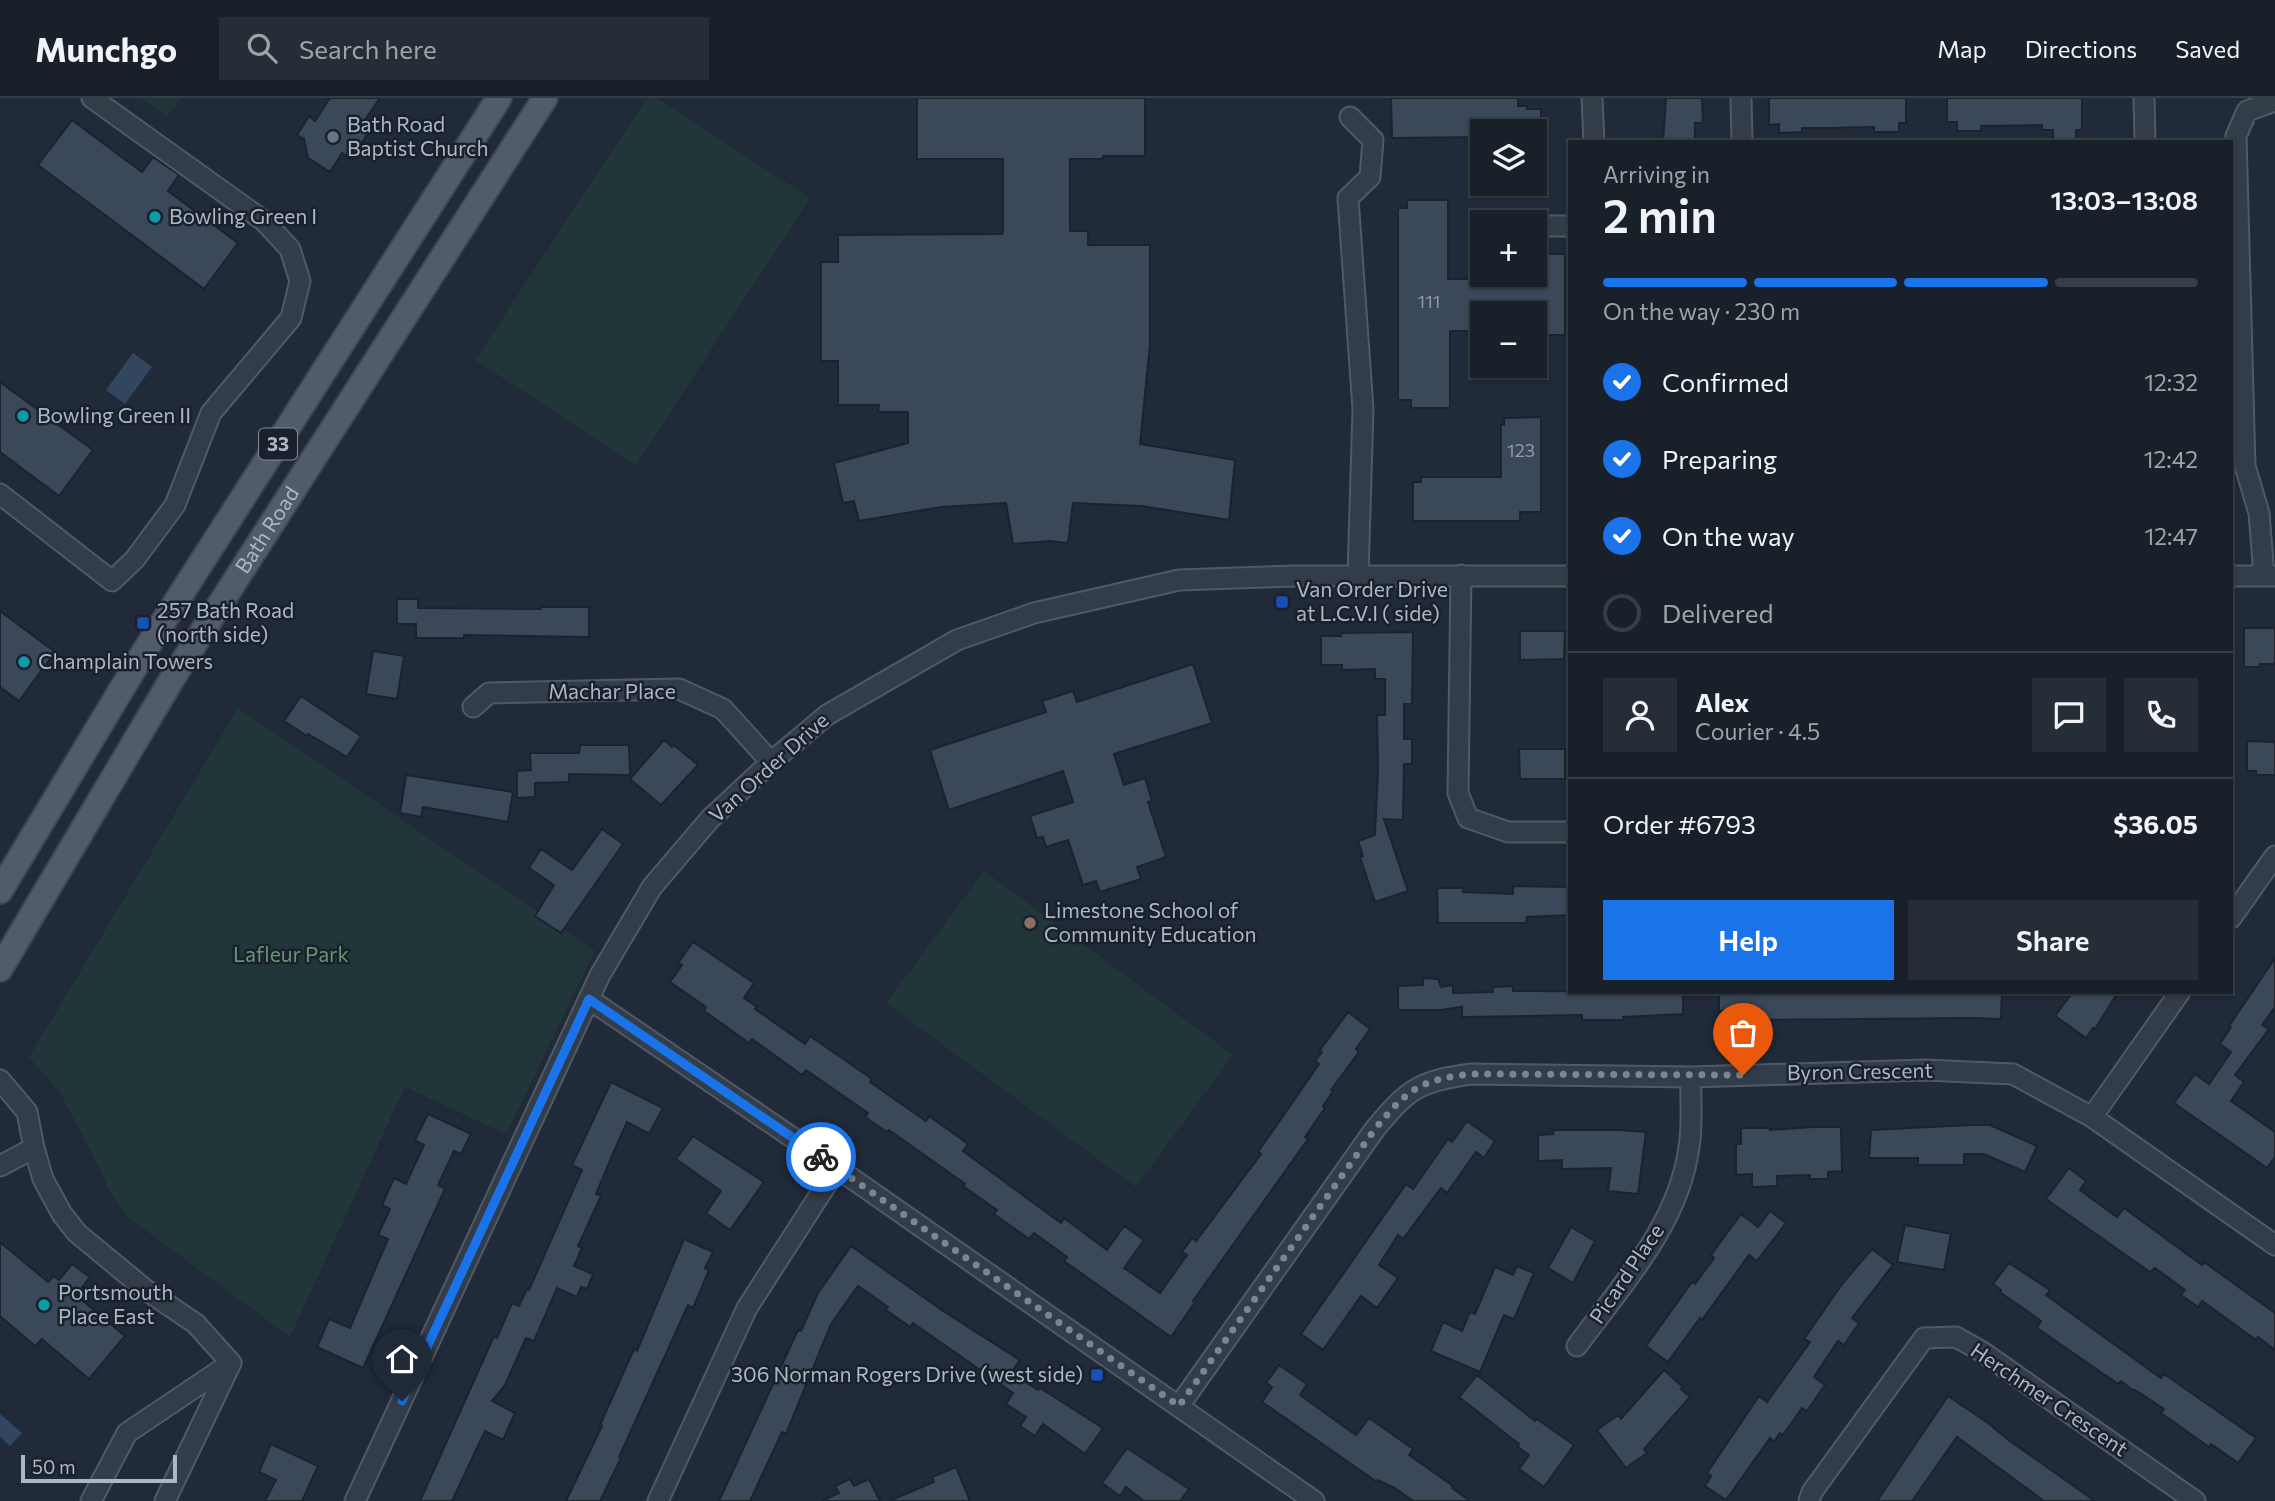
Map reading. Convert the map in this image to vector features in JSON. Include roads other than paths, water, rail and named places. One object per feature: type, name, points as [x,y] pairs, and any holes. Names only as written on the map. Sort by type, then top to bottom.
[{"type":"main road","name":"Bath Road","points":[[0,891],[144,652],[499,98]]},
{"type":"main road","name":"Bath Road","points":[[0,969],[172,679],[545,98]]},
{"type":"street","points":[[0,494],[112,580],[135,559],[175,505],[211,413],[291,318],[300,281],[289,249],[264,221],[92,98]]},
{"type":"street","points":[[1592,98],[1594,140]]},
{"type":"street","points":[[1741,98],[1742,140]]},
{"type":"street","points":[[2144,98],[2145,140]]},
{"type":"street","points":[[2233,576],[2269,576],[2259,513],[2245,466],[2237,344],[2236,136],[2247,111],[2275,101]]},
{"type":"street","points":[[1350,117],[1373,140],[1370,177],[1348,198],[1363,409],[1358,576]]},
{"type":"street","points":[[1547,226],[1568,226]]},
{"type":"street","points":[[1461,575],[1458,793],[1468,818],[1508,832],[1568,832]]},
{"type":"street","name":"Van Order Drive","points":[[355,1501],[600,975],[652,887],[710,819],[827,715],[957,640],[1034,613],[1179,580],[1358,576],[1568,576]]},
{"type":"street","name":"Machar Place","points":[[473,707],[489,693],[679,689],[723,709],[771,762]]},
{"type":"street","points":[[2233,915],[2275,856]]},
{"type":"street","points":[[2092,1117],[2179,994]]},
{"type":"street","points":[[589,999],[837,1168],[1314,1501]]},
{"type":"street","name":"Byron Crescent","points":[[1179,1406],[1375,1129],[1398,1101],[1418,1086],[1440,1078],[1471,1074],[1691,1076],[1925,1070],[2013,1074],[2092,1117],[2275,1245]]},
{"type":"street","name":"Picard Place","points":[[1577,1346],[1658,1234],[1679,1188],[1689,1147],[1691,1076]]},
{"type":"street","points":[[0,1080],[27,1112],[43,1179],[62,1214],[77,1233],[146,1290],[196,1324],[232,1363]]},
{"type":"street","points":[[0,1097],[27,1112]]},
{"type":"street","points":[[0,1166],[34,1148]]},
{"type":"street","points":[[658,1501],[747,1308],[837,1168]]},
{"type":"street","name":"Herchmer Crescent","points":[[1808,1501],[1924,1338],[1956,1337],[2195,1501]]},
{"type":"street","points":[[92,1501],[127,1433],[232,1363]]},
{"type":"street","points":[[165,1501],[232,1363]]},
{"type":"water","points":[[133,353],[152,367],[125,404],[106,390]]},
{"type":"water","points":[[0,1414],[22,1433],[10,1446],[0,1437]]},
{"type":"place","name":"Bath Road Baptist Church","points":[[333,137]]},
{"type":"place","name":"Bowling Green I","points":[[155,217]]},
{"type":"place","name":"Bowling Green II","points":[[23,416]]},
{"type":"place","name":"Van Order Drive at L.C.V.I ( side)","points":[[1282,602]]},
{"type":"place","name":"257 Bath Road (north side)","points":[[143,623]]},
{"type":"place","name":"Champlain Towers","points":[[24,662]]},
{"type":"place","name":"Limestone School of Community Education","points":[[1030,923]]},
{"type":"place","name":"Portsmouth Place East","points":[[44,1305]]},
{"type":"place","name":"306 Norman Rogers Drive (west side)","points":[[1097,1375]]},
{"type":"park label","name":"Lafleur Park","points":[[291,955]]}]
